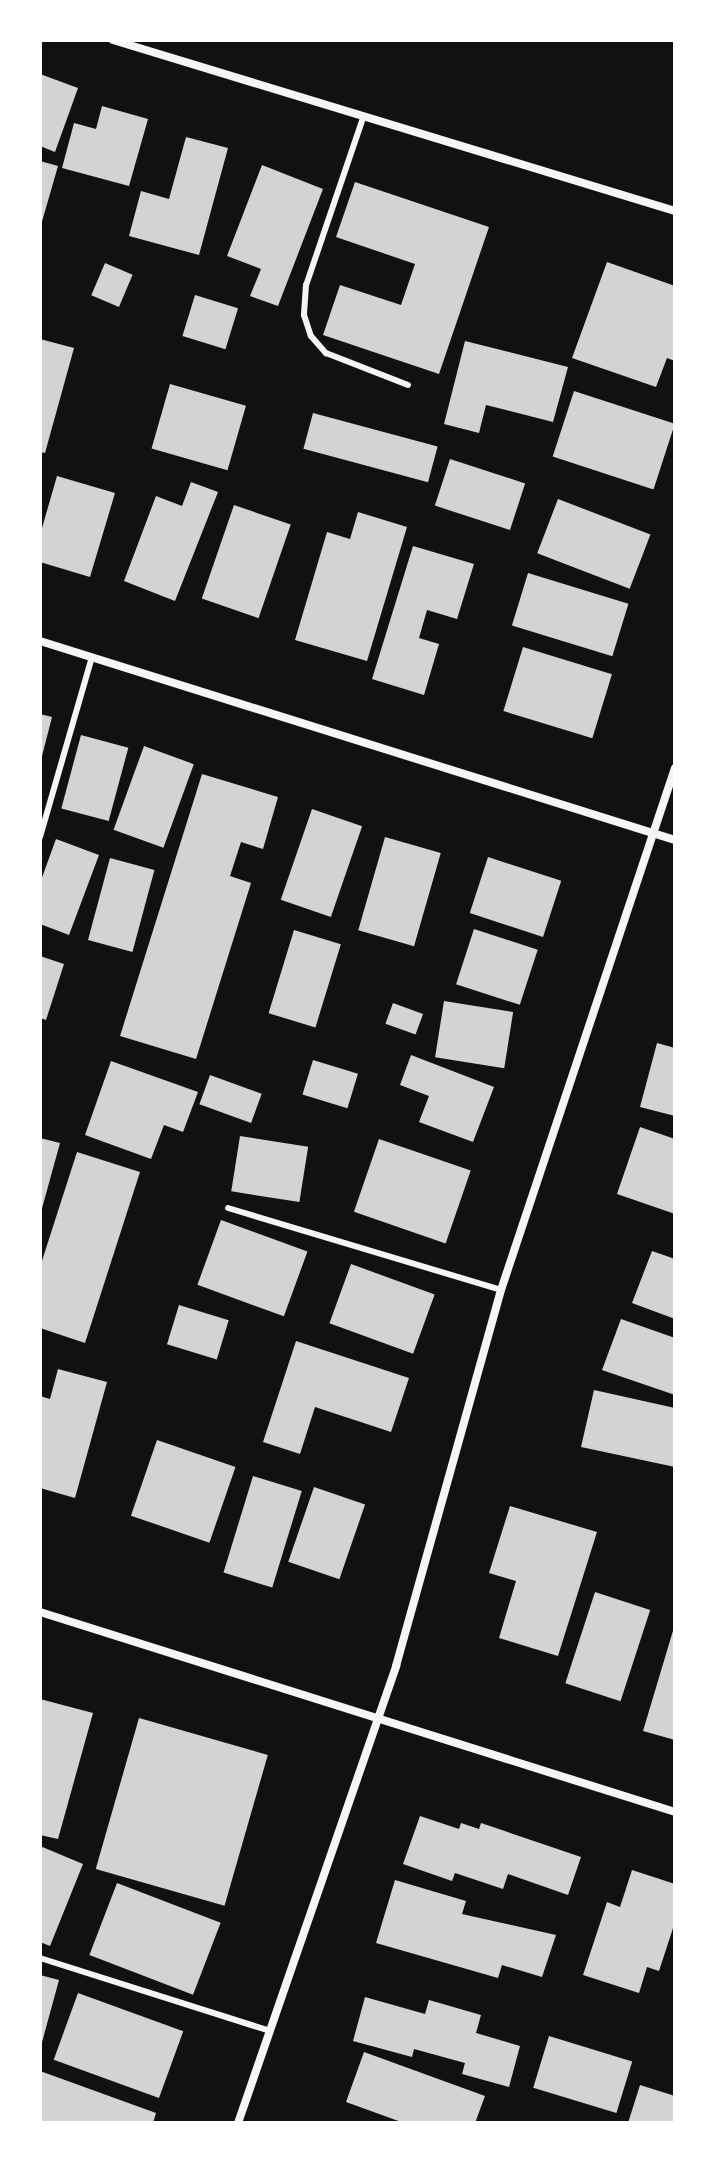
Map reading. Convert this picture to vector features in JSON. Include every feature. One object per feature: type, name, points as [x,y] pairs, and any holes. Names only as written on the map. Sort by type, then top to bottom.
[{"type":"street","points":[[113,40],[675,211]]},
{"type":"street","points":[[40,641],[675,840]]},
{"type":"street","points":[[238,2123],[267,2030],[377,1717],[501,1290],[579,1045],[657,833],[675,768]]},
{"type":"street","points":[[40,1612],[675,1812]]},
{"type":"lane","points":[[363,118],[306,285],[304,315],[311,336],[326,353],[408,385]]},
{"type":"lane","points":[[40,837],[92,657]]},
{"type":"lane","points":[[228,1208],[501,1290]]},
{"type":"lane","points":[[40,1958],[267,2030]]},
{"type":"building","points":[[40,74],[78,88],[55,152],[40,146]]},
{"type":"building","points":[[102,106],[148,119],[129,186],[62,168],[74,123],[96,129]]},
{"type":"building","points":[[186,137],[228,148],[199,255],[129,236],[141,191],[169,199]]},
{"type":"building","points":[[40,161],[58,166],[41,225],[40,225]]},
{"type":"building","points":[[262,165],[323,189],[278,306],[250,296],[261,269],[227,256]]},
{"type":"building","points":[[355,182],[489,227],[439,374],[323,335],[340,285],[401,305],[415,264],[336,237]]},
{"type":"building","points":[[607,262],[675,286],[675,361],[667,358],[656,387],[572,358]]},
{"type":"building","points":[[105,263],[133,275],[119,307],[91,295]]},
{"type":"building","points":[[195,295],[238,308],[225,349],[182,336]]},
{"type":"building","points":[[40,339],[74,348],[45,453],[40,452]]},
{"type":"building","points":[[465,341],[568,367],[553,422],[486,405],[479,433],[444,424]]},
{"type":"building","points":[[170,384],[246,406],[227,470],[152,448]]},
{"type":"building","points":[[574,391],[675,424],[653,489],[553,457]]},
{"type":"building","points":[[313,413],[438,446],[428,482],[303,449]]},
{"type":"building","points":[[450,459],[525,483],[510,530],[435,506]]},
{"type":"building","points":[[57,476],[115,493],[90,577],[40,562],[40,535]]},
{"type":"building","points":[[191,482],[218,492],[175,601],[124,581],[156,496],[182,506]]},
{"type":"building","points":[[558,499],[650,534],[630,589],[537,553]]},
{"type":"building","points":[[234,505],[291,525],[258,618],[202,599]]},
{"type":"building","points":[[358,512],[407,527],[367,661],[295,640],[327,532],[350,539]]},
{"type":"building","points":[[413,546],[474,564],[457,619],[427,610],[419,638],[439,644],[424,695],[372,679]]},
{"type":"building","points":[[528,573],[628,604],[612,656],[512,626]]},
{"type":"building","points":[[523,647],[612,674],[592,738],[503,711]]},
{"type":"building","points":[[40,714],[52,717],[41,760],[40,760]]},
{"type":"building","points":[[81,735],[128,748],[109,821],[61,808]]},
{"type":"building","points":[[144,746],[194,764],[163,848],[114,830]]},
{"type":"building","points":[[202,774],[278,797],[263,849],[241,842],[230,876],[251,883],[196,1059],[120,1036]]},
{"type":"building","points":[[312,809],[362,826],[331,917],[281,900]]},
{"type":"building","points":[[385,837],[441,853],[414,946],[358,930]]},
{"type":"building","points":[[56,839],[99,855],[69,935],[40,924],[40,883]]},
{"type":"building","points":[[488,857],[561,881],[543,937],[470,913]]},
{"type":"building","points":[[110,858],[154,870],[132,952],[88,940]]},
{"type":"building","points":[[474,929],[538,950],[520,1005],[456,984]]},
{"type":"building","points":[[294,930],[341,944],[315,1028],[269,1013]]},
{"type":"building","points":[[40,956],[64,964],[46,1020],[40,1018]]},
{"type":"building","points":[[444,1001],[513,1012],[504,1068],[435,1057]]},
{"type":"building","points":[[393,1003],[423,1014],[416,1035],[385,1024]]},
{"type":"building","points":[[657,1043],[675,1048],[675,1116],[640,1107]]},
{"type":"building","points":[[411,1055],[494,1087],[473,1142],[419,1122],[429,1096],[400,1085]]},
{"type":"building","points":[[313,1060],[358,1074],[347,1108],[302,1094]]},
{"type":"building","points":[[111,1061],[198,1092],[183,1132],[164,1125],[151,1159],[85,1135]]},
{"type":"building","points":[[210,1075],[262,1094],[251,1123],[199,1104]]},
{"type":"building","points":[[640,1127],[675,1139],[675,1214],[617,1194]]},
{"type":"building","points":[[240,1136],[308,1147],[299,1202],[231,1191]]},
{"type":"building","points":[[40,1138],[60,1143],[41,1212],[40,1212]]},
{"type":"building","points":[[379,1139],[471,1171],[446,1243],[354,1212]]},
{"type":"building","points":[[77,1152],[140,1172],[85,1343],[40,1328],[40,1267]]},
{"type":"building","points":[[221,1220],[307,1251],[284,1316],[197,1285]]},
{"type":"building","points":[[652,1251],[675,1259],[675,1319],[632,1303]]},
{"type":"building","points":[[351,1264],[435,1294],[413,1354],[329,1323]]},
{"type":"building","points":[[179,1305],[229,1320],[217,1359],[167,1344]]},
{"type":"building","points":[[621,1319],[675,1338],[675,1395],[602,1370]]},
{"type":"building","points":[[296,1341],[409,1378],[391,1432],[315,1407],[300,1454],[263,1442]]},
{"type":"building","points":[[58,1369],[107,1382],[75,1498],[40,1488],[40,1396],[50,1399]]},
{"type":"building","points":[[594,1390],[675,1408],[675,1467],[581,1447]]},
{"type":"building","points":[[157,1440],[235,1467],[209,1543],[131,1516]]},
{"type":"building","points":[[253,1476],[302,1491],[272,1587],[223,1573]]},
{"type":"building","points":[[314,1487],[365,1505],[339,1579],[288,1562]]},
{"type":"building","points":[[510,1506],[597,1532],[558,1656],[499,1638],[516,1581],[489,1573]]},
{"type":"building","points":[[595,1592],[650,1610],[620,1701],[565,1683]]},
{"type":"building","points":[[675,1624],[675,1740],[643,1731]]},
{"type":"building","points":[[40,1699],[93,1713],[58,1839],[40,1835]]},
{"type":"building","points":[[139,1718],[268,1755],[225,1906],[96,1869]]},
{"type":"building","points":[[420,1816],[459,1829],[461,1823],[479,1829],[481,1823],[581,1857],[568,1895],[508,1874],[503,1889],[455,1873],[452,1881],[403,1864]]},
{"type":"building","points":[[40,1846],[83,1864],[50,1946],[40,1942]]},
{"type":"building","points":[[632,1870],[675,1884],[675,1922],[659,1971],[647,1967],[639,1993],[583,1975],[607,1902],[620,1907]]},
{"type":"building","points":[[395,1880],[466,1901],[462,1914],[556,1935],[542,1977],[502,1965],[498,1978],[376,1943]]},
{"type":"building","points":[[117,1883],[221,1923],[193,1995],[89,1955]]},
{"type":"building","points":[[40,1975],[59,1980],[41,2046],[40,2046]]},
{"type":"building","points":[[78,1993],[183,2031],[159,2098],[54,2060]]},
{"type":"building","points":[[365,1997],[425,2014],[429,2000],[481,2015],[476,2033],[520,2046],[509,2087],[462,2074],[465,2063],[414,2049],[412,2057],[353,2041]]},
{"type":"building","points":[[549,2036],[632,2061],[616,2113],[533,2088]]},
{"type":"building","points":[[364,2052],[485,2096],[475,2123],[404,2123],[346,2102]]},
{"type":"building","points":[[40,2071],[156,2113],[153,2123],[40,2123]]},
{"type":"building","points":[[640,2085],[675,2096],[675,2123],[628,2123]]}]
